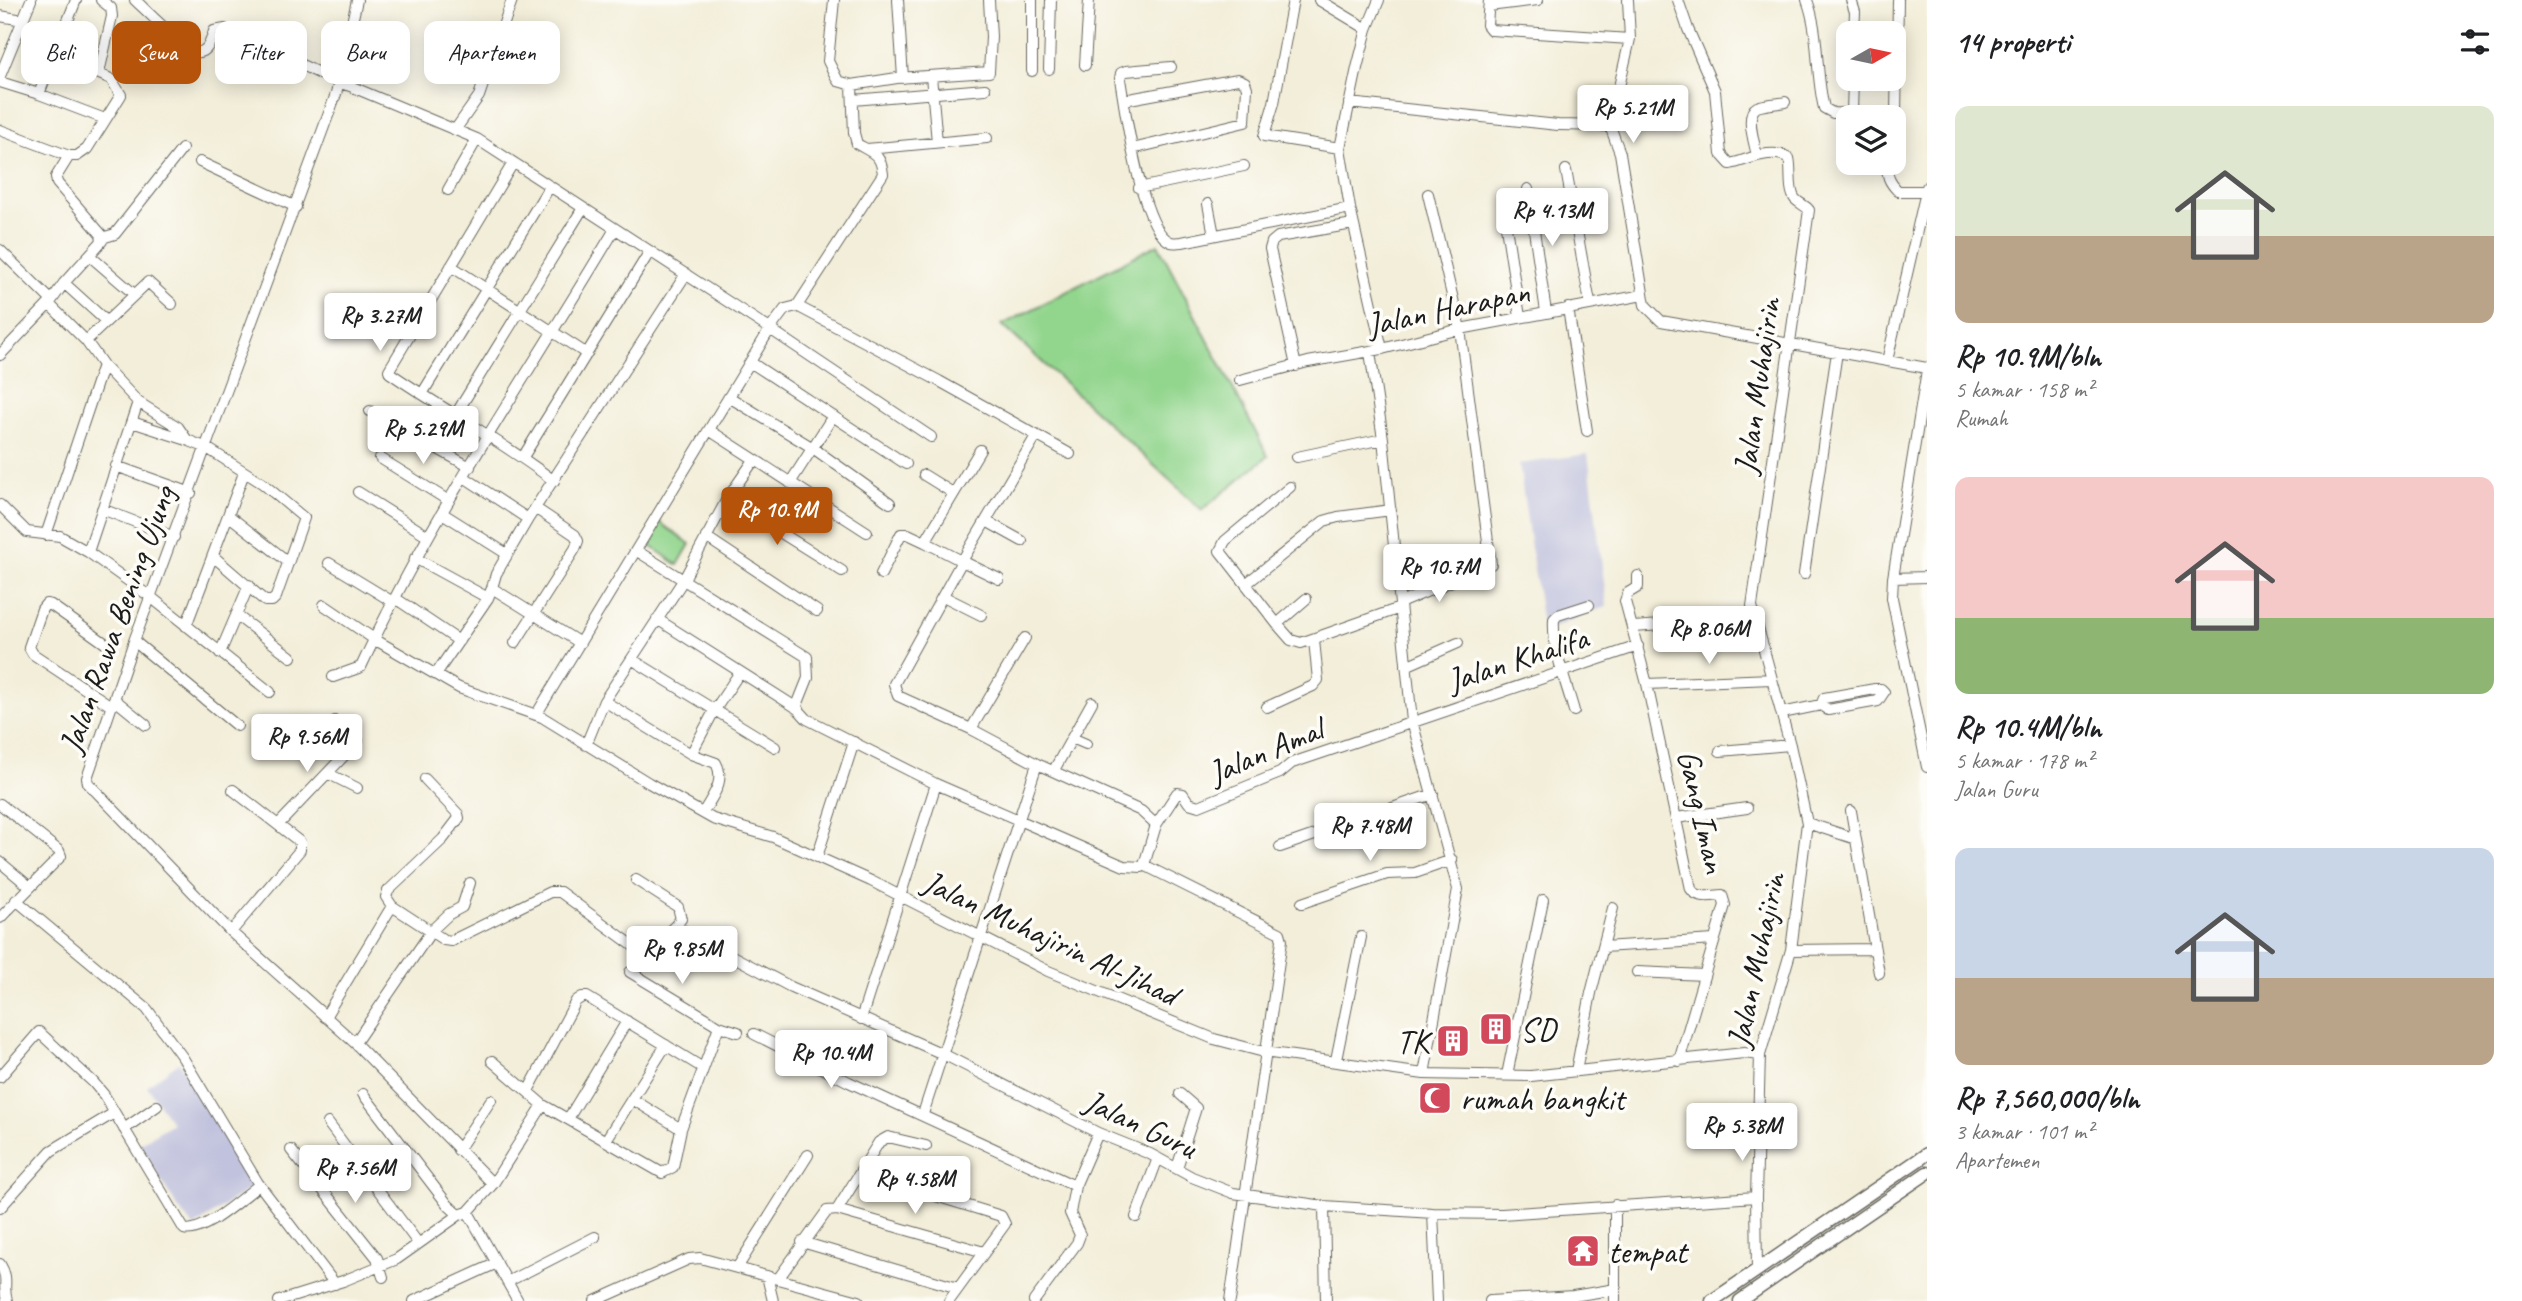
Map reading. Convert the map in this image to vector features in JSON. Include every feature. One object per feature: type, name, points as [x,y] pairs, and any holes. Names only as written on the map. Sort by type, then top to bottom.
[{"type":"main road","points":[[1712,1301],[1927,1154]]},
{"type":"main road","points":[[1740,1301],[1752,1297],[1927,1173]]},
{"type":"street","points":[[0,76],[31,0]]},
{"type":"street","points":[[68,21],[76,0]]},
{"type":"street","points":[[0,130],[69,156],[76,156],[87,149],[121,95],[111,79],[99,73],[112,16],[111,8],[101,0]]},
{"type":"street","points":[[135,0],[180,41],[197,51],[202,51],[210,43],[214,31],[225,29],[321,74]]},
{"type":"street","name":"Jalan Rawa Bening Ujung","points":[[353,21],[357,0]]},
{"type":"street","points":[[456,130],[480,96],[512,0]]},
{"type":"street","points":[[834,0],[828,61],[838,81],[852,85],[903,78],[989,72],[989,0]]},
{"type":"street","points":[[898,0],[903,78]]},
{"type":"street","points":[[1032,0],[1032,71]]},
{"type":"street","points":[[1049,69],[1051,0]]},
{"type":"street","points":[[1085,65],[1089,0]]},
{"type":"street","points":[[1293,0],[1274,103],[1264,136],[1340,148]]},
{"type":"street","points":[[1319,0],[1367,29]]},
{"type":"street","points":[[1379,0],[1367,29],[1340,148],[1353,224],[1382,349]]},
{"type":"street","points":[[1538,0],[1489,3],[1487,25],[1499,32],[1630,39]]},
{"type":"street","points":[[1628,0],[1630,39],[1610,126],[1620,153],[1645,304],[1661,321],[1927,369],[1892,598],[1927,767]]},
{"type":"street","points":[[1678,0],[1715,91],[1721,154],[1730,164],[1756,156],[1750,118],[1753,111],[1757,107],[1785,102]]},
{"type":"street","points":[[1807,0],[1815,20],[1824,108],[1836,113]]},
{"type":"street","points":[[1853,0],[1855,21]]},
{"type":"street","points":[[1896,105],[1898,0]]},
{"type":"street","points":[[0,16],[23,20]]},
{"type":"street","points":[[1171,67],[1126,71],[1121,74],[1139,188],[1161,234],[1171,242],[1350,208]]},
{"type":"street","points":[[931,76],[937,142]]},
{"type":"street","points":[[1124,100],[1238,79],[1245,82],[1247,88],[1245,122],[1132,149]]},
{"type":"street","points":[[0,82],[105,119]]},
{"type":"street","points":[[40,94],[44,84]]},
{"type":"street","name":"Jalan Rawa Bening Ujung","points":[[340,84],[191,493],[134,641],[87,772],[88,783],[231,932],[355,1042],[493,1184]]},
{"type":"street","points":[[344,84],[477,139],[770,329],[930,437]]},
{"type":"street","points":[[797,306],[883,174],[882,161],[857,144],[852,85]]},
{"type":"street","points":[[853,100],[985,89]]},
{"type":"street","points":[[1349,103],[1558,125],[1610,126]]},
{"type":"street","points":[[866,149],[986,138]]},
{"type":"street","points":[[448,190],[477,139]]},
{"type":"street","points":[[102,238],[115,234],[182,149]]},
{"type":"street","name":"Jalan Muhajirin","points":[[1756,156],[1783,155],[1789,158],[1792,193],[1809,210],[1752,606],[1782,713],[1807,822],[1791,950],[1760,1055],[1757,1270]]},
{"type":"street","points":[[0,355],[103,241],[101,233],[57,183],[56,177],[69,156]]},
{"type":"street","points":[[200,162],[296,207]]},
{"type":"street","points":[[513,163],[389,370],[422,394],[523,457],[554,481]]},
{"type":"street","points":[[1139,188],[1244,166]]},
{"type":"street","points":[[1566,170],[1590,303]]},
{"type":"street","points":[[1887,175],[1890,184],[1898,191],[1926,189],[1887,361]]},
{"type":"street","points":[[422,394],[550,186]]},
{"type":"street","points":[[1528,189],[1546,312]]},
{"type":"street","points":[[1428,194],[1460,329],[1491,564]]},
{"type":"street","points":[[1208,204],[1214,235]]},
{"type":"street","points":[[456,414],[583,208]]},
{"type":"street","points":[[1505,220],[1520,317]]},
{"type":"street","points":[[1296,366],[1270,249],[1272,242],[1278,237],[1353,224]]},
{"type":"street","points":[[333,677],[361,667],[415,558],[487,435],[615,229]]},
{"type":"street","points":[[0,250],[86,341],[103,365],[138,402],[178,427],[187,440]]},
{"type":"street","points":[[523,457],[650,251]]},
{"type":"street","points":[[90,256],[134,294]]},
{"type":"street","points":[[451,266],[587,354]]},
{"type":"street","points":[[436,674],[490,593],[496,574],[528,519],[686,274]]},
{"type":"street","points":[[86,341],[148,282],[172,304]]},
{"type":"street","points":[[64,283],[106,321]]},
{"type":"street","name":"Jalan Harapan","points":[[1240,380],[1460,329],[1643,295]]},
{"type":"street","points":[[536,715],[770,329],[785,309],[797,306],[1070,454]]},
{"type":"street","points":[[1569,307],[1587,431]]},
{"type":"street","points":[[1370,352],[1383,439],[1412,721],[1458,889],[1424,1074]]},
{"type":"street","points":[[1804,574],[1837,352]]},
{"type":"street","points":[[750,362],[906,464]]},
{"type":"street","points":[[46,535],[103,365]]},
{"type":"street","points":[[729,397],[813,448],[890,503]]},
{"type":"street","points":[[88,552],[138,402]]},
{"type":"street","points":[[370,411],[470,467]]},
{"type":"street","points":[[790,483],[833,416]]},
{"type":"street","points":[[132,422],[207,448],[262,483],[304,518],[276,597],[272,601],[265,601],[249,584],[213,556]]},
{"type":"street","points":[[709,430],[867,532]]},
{"type":"street","points":[[1036,436],[962,561],[894,684],[895,690],[898,696],[1141,811],[1156,825],[1144,865]]},
{"type":"street","points":[[1297,457],[1383,439]]},
{"type":"street","points":[[925,542],[980,450]]},
{"type":"street","points":[[380,458],[449,501]]},
{"type":"street","points":[[586,745],[604,701],[684,579],[727,499],[754,460]]},
{"type":"street","points":[[116,466],[191,493]]},
{"type":"street","points":[[186,626],[244,473]]},
{"type":"street","points":[[924,475],[953,493]]},
{"type":"street","points":[[464,477],[528,519]]},
{"type":"street","points":[[1290,487],[1225,541],[1220,551],[1277,624],[1295,642],[1314,640],[1466,575]]},
{"type":"street","points":[[358,492],[428,536]]},
{"type":"street","points":[[727,499],[842,571]]},
{"type":"street","points":[[0,505],[27,532],[60,536],[88,552],[152,598],[270,692]]},
{"type":"street","points":[[515,643],[578,541],[575,535],[535,508]]},
{"type":"street","points":[[102,509],[174,537]]},
{"type":"street","points":[[1246,584],[1324,522],[1338,517],[1391,510]]},
{"type":"street","points":[[442,513],[507,554]]},
{"type":"street","points":[[228,515],[287,561]]},
{"type":"street","points":[[986,521],[1022,541]]},
{"type":"street","points":[[881,574],[901,534],[908,534],[999,579]]},
{"type":"street","points":[[706,537],[817,611]]},
{"type":"street","points":[[637,551],[807,657],[808,678],[796,708]]},
{"type":"street","points":[[415,558],[534,612],[580,643]]},
{"type":"street","points":[[329,563],[459,640]]},
{"type":"street","name":"Gang Iman","points":[[1639,576],[1638,587],[1626,596],[1691,889],[1694,894],[1700,896],[1722,895],[1725,905],[1679,1060]]},
{"type":"street","points":[[1894,578],[1927,577]]},
{"type":"street","points":[[220,653],[249,584]]},
{"type":"street","points":[[943,596],[981,615]]},
{"type":"street","points":[[1277,624],[1306,599]]},
{"type":"street","points":[[109,646],[46,604],[29,647],[33,653],[146,725]]},
{"type":"street","name":"Jalan Muhajirin Al-Jihad","points":[[324,605],[374,639],[459,688],[536,715],[713,819],[773,837],[901,897],[1048,971],[1214,1039],[1264,1052],[1424,1074],[1531,1076],[1744,1053],[1760,1055]]},
{"type":"street","points":[[1574,711],[1553,619],[1589,605]]},
{"type":"street","points":[[236,615],[291,656]]},
{"type":"street","points":[[1634,627],[1755,618]]},
{"type":"street","points":[[657,619],[796,708],[807,719],[936,784],[1124,866],[1144,865],[1280,933],[1282,940],[1230,1301]]},
{"type":"street","points":[[971,729],[1025,638]]},
{"type":"street","points":[[1267,707],[1313,687],[1318,680],[1314,640]]},
{"type":"street","points":[[134,641],[237,726]]},
{"type":"street","points":[[1406,666],[1458,643]]},
{"type":"street","name":"Jalan Khalifa","points":[[1412,721],[1638,646]]},
{"type":"street","points":[[632,660],[775,747]]},
{"type":"street","points":[[691,754],[714,711],[740,672]]},
{"type":"street","points":[[1647,684],[1772,679]]},
{"type":"street","points":[[1782,713],[1821,705],[1828,710],[1878,701],[1884,692],[1875,689],[1824,698],[1821,705]]},
{"type":"street","points":[[604,701],[691,754],[716,763],[721,774],[719,784],[703,813]]},
{"type":"street","points":[[1054,770],[1092,702]]},
{"type":"street","name":"Jalan Amal","points":[[1156,825],[1177,793],[1183,794],[1189,803],[1199,806],[1280,773],[1292,763],[1412,721]]},
{"type":"street","points":[[278,825],[358,741],[355,732],[335,722]]},
{"type":"street","points":[[1073,738],[1086,744]]},
{"type":"street","points":[[817,857],[854,742]]},
{"type":"street","points":[[1720,751],[1790,745]]},
{"type":"street","points":[[923,1114],[1037,764]]},
{"type":"street","points":[[329,774],[357,788]]},
{"type":"street","points":[[425,779],[459,818],[443,839],[388,891],[386,897],[392,906],[444,940],[451,941],[550,892],[560,892],[639,950],[652,947],[681,919],[678,907],[636,880]]},
{"type":"street","points":[[861,1018],[936,784]]},
{"type":"street","points":[[231,932],[300,850],[300,842],[233,790]]},
{"type":"street","points":[[1280,847],[1433,794]]},
{"type":"street","points":[[0,804],[61,853],[59,859],[0,918]]},
{"type":"street","points":[[1676,818],[1747,808]]},
{"type":"street","points":[[1851,811],[1879,972]]},
{"type":"street","points":[[1807,822],[1856,839]]},
{"type":"street","points":[[1301,903],[1387,874],[1415,873],[1452,860]]},
{"type":"street","points":[[0,862],[30,887]]},
{"type":"street","points":[[355,1042],[432,930],[449,914],[462,907],[470,883]]},
{"type":"street","points":[[16,900],[147,1009],[183,1058],[260,1185],[335,1283]]},
{"type":"street","points":[[1507,1075],[1543,900]]},
{"type":"street","points":[[325,1017],[392,906]]},
{"type":"street","points":[[1576,1071],[1613,908]]},
{"type":"street","name":"Jalan Guru","points":[[675,926],[791,987],[943,1054],[1098,1133],[1233,1193],[1325,1206],[1433,1213],[1502,1214],[1756,1197]]},
{"type":"street","points":[[1336,1060],[1361,937]]},
{"type":"street","points":[[1603,947],[1714,940]]},
{"type":"street","points":[[1791,950],[1875,949]]},
{"type":"street","points":[[630,972],[719,1026],[738,1032]]},
{"type":"street","points":[[1637,972],[1704,975]]},
{"type":"street","points":[[528,1091],[576,1000],[582,997],[587,997],[703,1068]]},
{"type":"street","points":[[569,1119],[627,1021]]},
{"type":"street","points":[[492,1061],[543,1105],[662,1173],[673,1167],[681,1129],[719,1026]]},
{"type":"street","points":[[0,1077],[39,1032],[93,1082],[184,1229],[188,1231],[203,1227],[260,1185]]},
{"type":"street","points":[[754,1034],[849,1082],[1074,1186]]},
{"type":"street","points":[[606,1140],[666,1045]]},
{"type":"street","points":[[363,1094],[448,1205],[463,1214],[497,1263],[518,1301]]},
{"type":"street","points":[[1177,1168],[1196,1108],[1180,1094]]},
{"type":"street","points":[[632,1099],[681,1129]]},
{"type":"street","points":[[458,1150],[491,1100]]},
{"type":"street","points":[[124,1129],[157,1105]]},
{"type":"street","points":[[279,1301],[397,1259],[418,1242],[463,1214],[493,1184],[543,1105]]},
{"type":"street","points":[[0,1208],[51,1151],[114,1113]]},
{"type":"street","points":[[1703,1124],[1759,1119]]},
{"type":"street","points":[[328,1123],[418,1242]]},
{"type":"street","points":[[1034,1301],[1077,1243],[1080,1235],[1070,1213],[1074,1186],[1098,1133]]},
{"type":"street","points":[[837,1210],[884,1139],[888,1137],[926,1146]]},
{"type":"street","points":[[291,1150],[381,1265],[383,1277]]},
{"type":"street","points":[[737,1268],[808,1155]]},
{"type":"street","points":[[1136,1217],[1158,1158]]},
{"type":"street","points":[[861,1173],[1001,1216],[1005,1224],[949,1301]]},
{"type":"street","points":[[1615,1205],[1615,1301]]},
{"type":"street","points":[[1325,1206],[1326,1301]]},
{"type":"street","points":[[778,1279],[802,1242],[827,1211],[837,1210],[984,1252]]},
{"type":"street","points":[[1433,1213],[1437,1301]]},
{"type":"street","points":[[507,1282],[595,1237]]},
{"type":"street","points":[[802,1242],[958,1288]]},
{"type":"street","points":[[595,1301],[700,1258],[859,1301]]},
{"type":"street","points":[[414,1301],[497,1263]]},
{"type":"street","points":[[0,1264],[7,1278],[4,1293],[7,1301]]},
{"type":"street","points":[[767,1276],[773,1301]]},
{"type":"street","points":[[1490,1301],[1573,1296],[1616,1289]]},
{"type":"shaded area","points":[[1588,454],[1607,606],[1543,632],[1519,464]]},
{"type":"shaded area","points":[[179,1062],[254,1185],[194,1227],[178,1208],[139,1144],[172,1123],[147,1086]]},
{"type":"green space","points":[[1158,244],[1268,456],[1202,510],[1002,325]]},
{"type":"green space","points":[[658,521],[690,544],[678,565],[645,542]]},
{"type":"place","name":"SD","points":[[1496,1029]]},
{"type":"place","name":"TK","points":[[1453,1041]]},
{"type":"place","name":"rumah bangkit","points":[[1435,1098]]},
{"type":"place","name":"tempat","points":[[1583,1251]]}]
